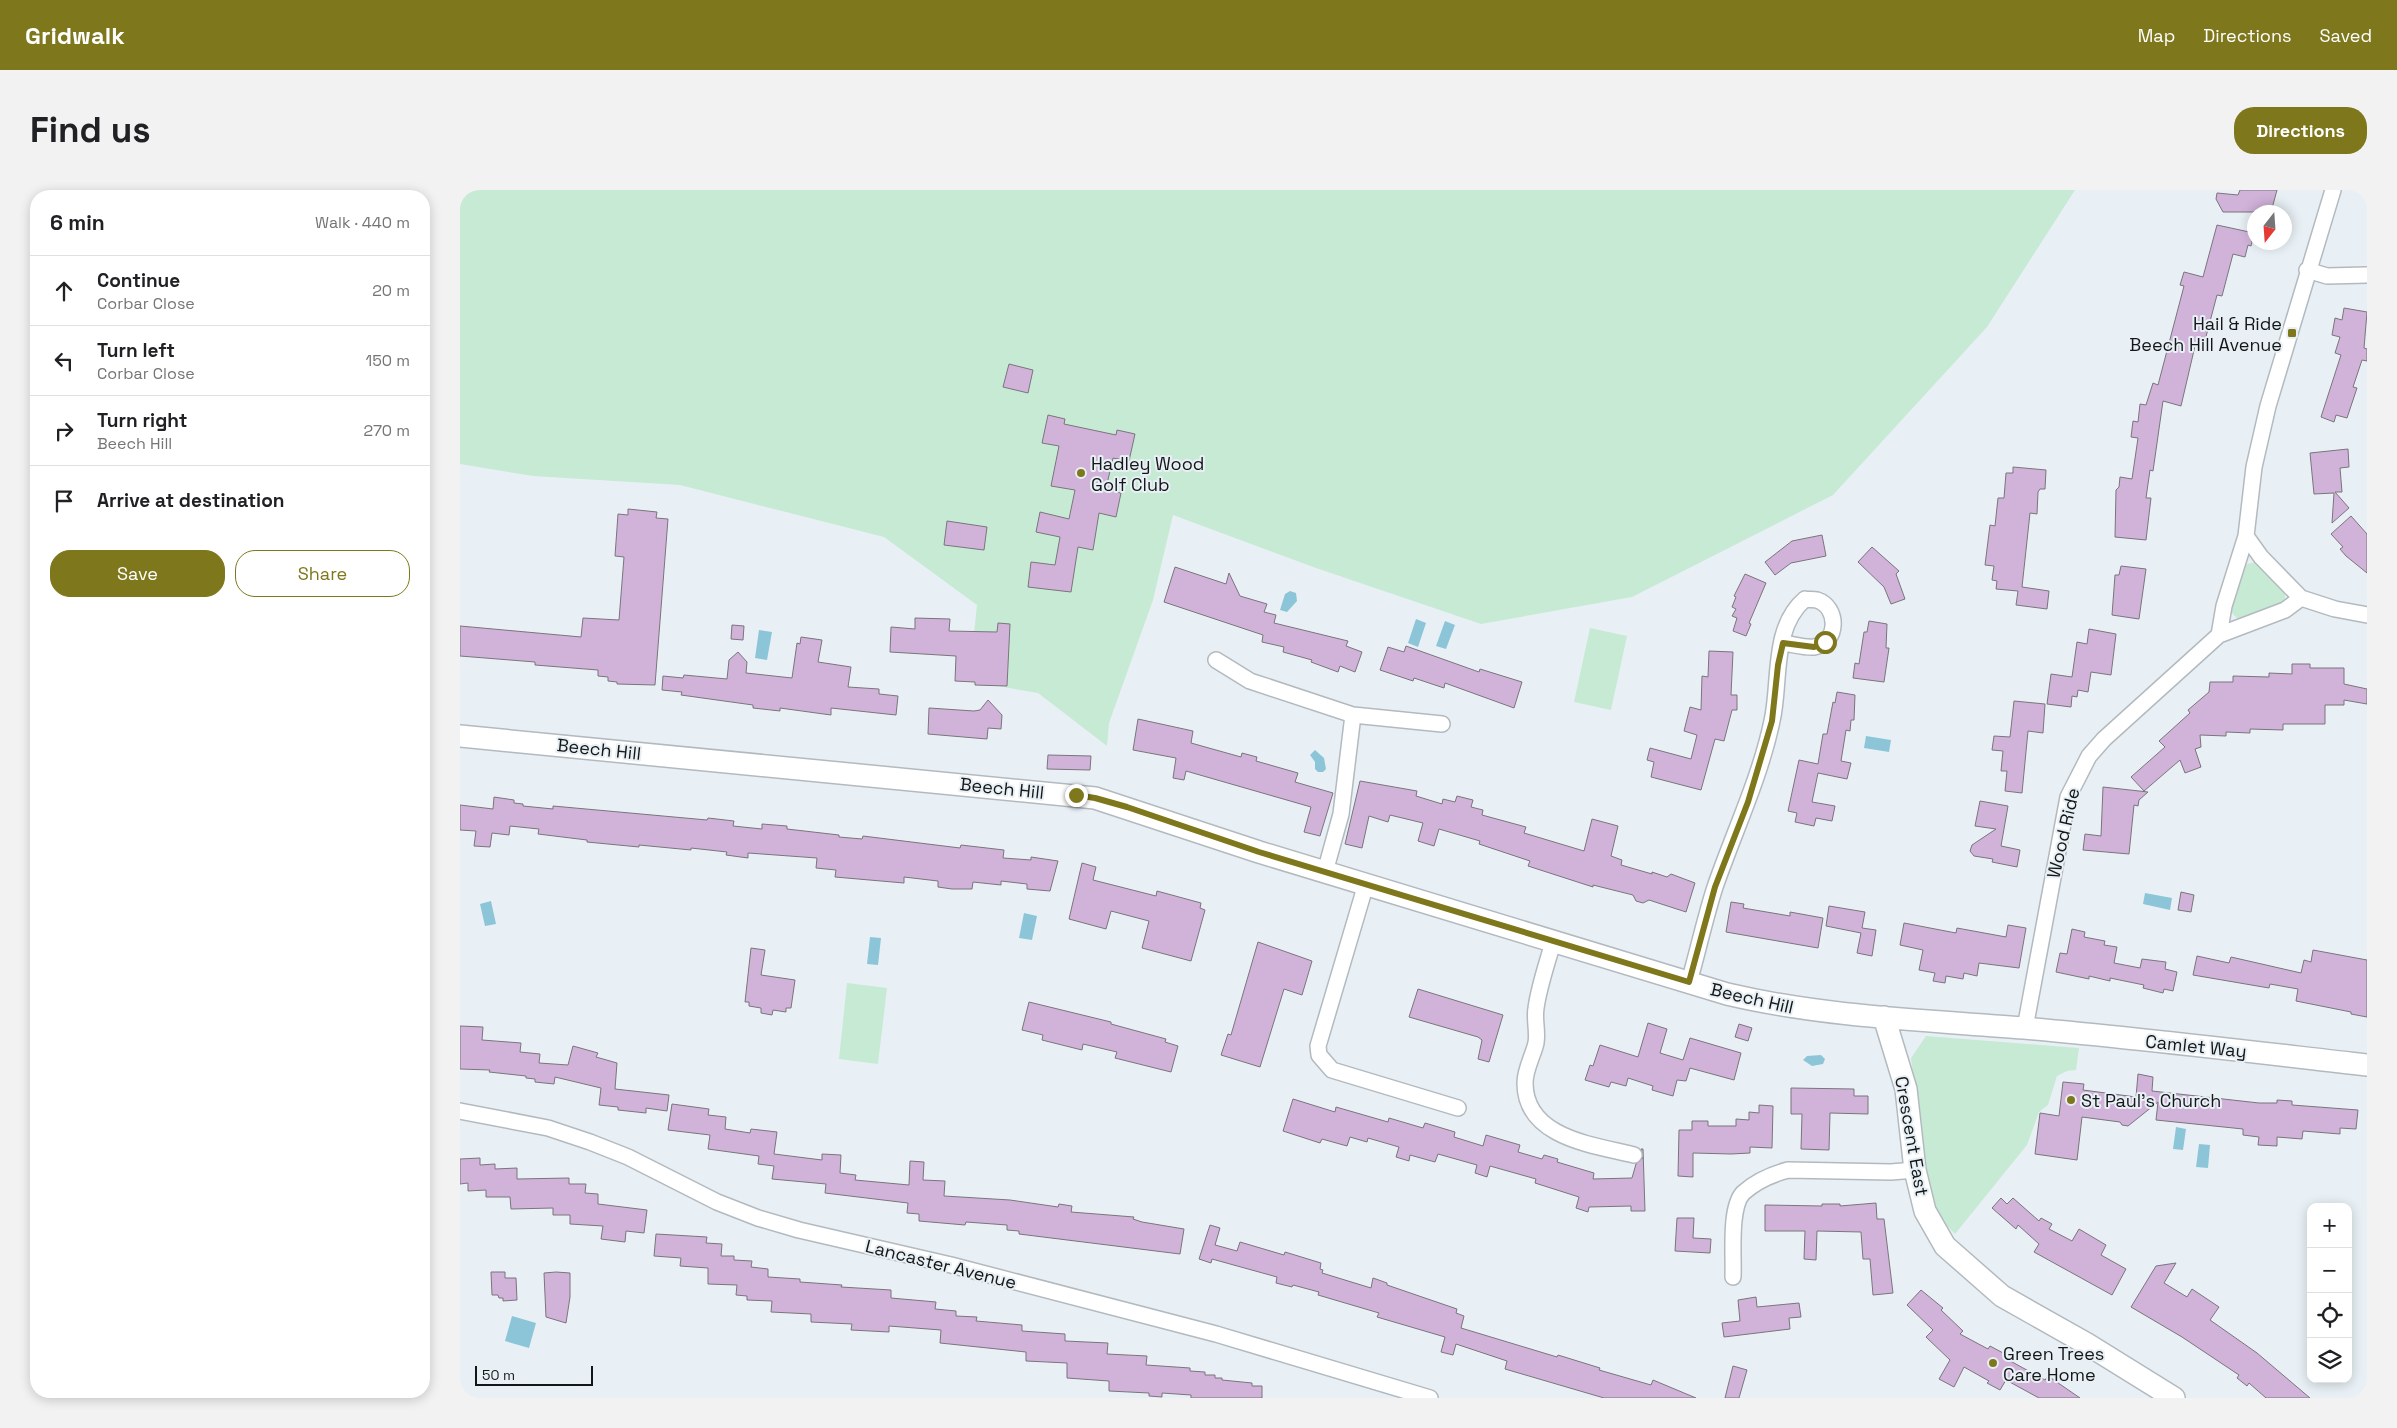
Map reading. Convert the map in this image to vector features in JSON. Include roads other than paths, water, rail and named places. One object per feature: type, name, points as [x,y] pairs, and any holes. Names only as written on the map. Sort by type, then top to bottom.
[{"type":"street","points":[[2219,635],[2224,606],[2246,536],[2254,468],[2264,423],[2307,270],[2333,190]]},
{"type":"street","points":[[2307,270],[2327,276],[2367,275]]},
{"type":"street","points":[[2246,536],[2261,557],[2301,598],[2335,609],[2367,615]]},
{"type":"street","name":"Wood Ride","points":[[2025,1028],[2066,806],[2076,778],[2089,756],[2104,739],[2219,635],[2284,610],[2301,598]]},
{"type":"street","points":[[1689,982],[1715,887],[1748,802],[1772,721],[1778,665],[1783,643]]},
{"type":"street","points":[[1216,660],[1250,681],[1353,716],[1442,724]]},
{"type":"street","points":[[1325,872],[1341,814],[1353,716]]},
{"type":"street","name":"Beech Hill","points":[[460,736],[1095,798],[1325,872],[1553,942],[1772,1004],[1823,1012],[1884,1018],[2025,1028]]},
{"type":"street","points":[[1366,884],[1318,1046],[1319,1055],[1332,1070],[1458,1108]]},
{"type":"street","points":[[1553,942],[1536,1010],[1536,1042],[1525,1083],[1527,1096],[1535,1113],[1550,1130],[1568,1138],[1634,1155]]},
{"type":"street","name":"Crescent East","points":[[1884,1018],[1906,1088],[1915,1170],[1925,1211],[1945,1246],[1972,1272],[2002,1296],[2095,1349],[2174,1398]]},
{"type":"street","name":"Camlet Way","points":[[2025,1028],[2367,1065]]},
{"type":"street","name":"Lancaster Avenue","points":[[460,1111],[548,1128],[590,1142],[628,1157],[717,1202],[799,1230],[951,1266],[1207,1332],[1430,1398]]},
{"type":"street","points":[[1733,1277],[1734,1216],[1742,1194],[1759,1182],[1773,1174],[1788,1170],[1891,1172],[1915,1170]]},
{"type":"water","points":[[1290,591],[1296,593],[1297,601],[1287,612],[1280,610],[1285,594]]},
{"type":"water","points":[[1416,619],[1426,623],[1418,647],[1408,643]]},
{"type":"water","points":[[1445,621],[1455,625],[1446,649],[1436,646]]},
{"type":"water","points":[[759,630],[772,632],[767,660],[755,658]]},
{"type":"water","points":[[1866,736],[1891,740],[1889,752],[1864,748]]},
{"type":"water","points":[[1315,750],[1324,758],[1326,769],[1323,772],[1318,772],[1315,769],[1315,762],[1310,755]]},
{"type":"water","points":[[2145,893],[2172,898],[2170,910],[2143,904]]},
{"type":"water","points":[[491,901],[496,924],[485,926],[480,904]]},
{"type":"water","points":[[1024,913],[1037,916],[1032,940],[1019,938]]},
{"type":"water","points":[[870,937],[881,938],[878,965],[867,964]]},
{"type":"water","points":[[1821,1055],[1825,1059],[1823,1064],[1812,1066],[1803,1060],[1807,1056]]},
{"type":"water","points":[[2176,1127],[2186,1129],[2183,1150],[2173,1149]]},
{"type":"water","points":[[2199,1144],[2210,1145],[2208,1168],[2196,1167]]},
{"type":"water","points":[[512,1316],[536,1323],[529,1348],[505,1341]]},
{"type":"place","name":"Hail & Ride Beech Hill Avenue","points":[[2292,333]]},
{"type":"place","name":"Hadley Wood Golf Club","points":[[1081,473]]},
{"type":"place","name":"St Paul's Church","points":[[2071,1100]]},
{"type":"place","name":"Green Trees Care Home","points":[[1993,1363]]}]
